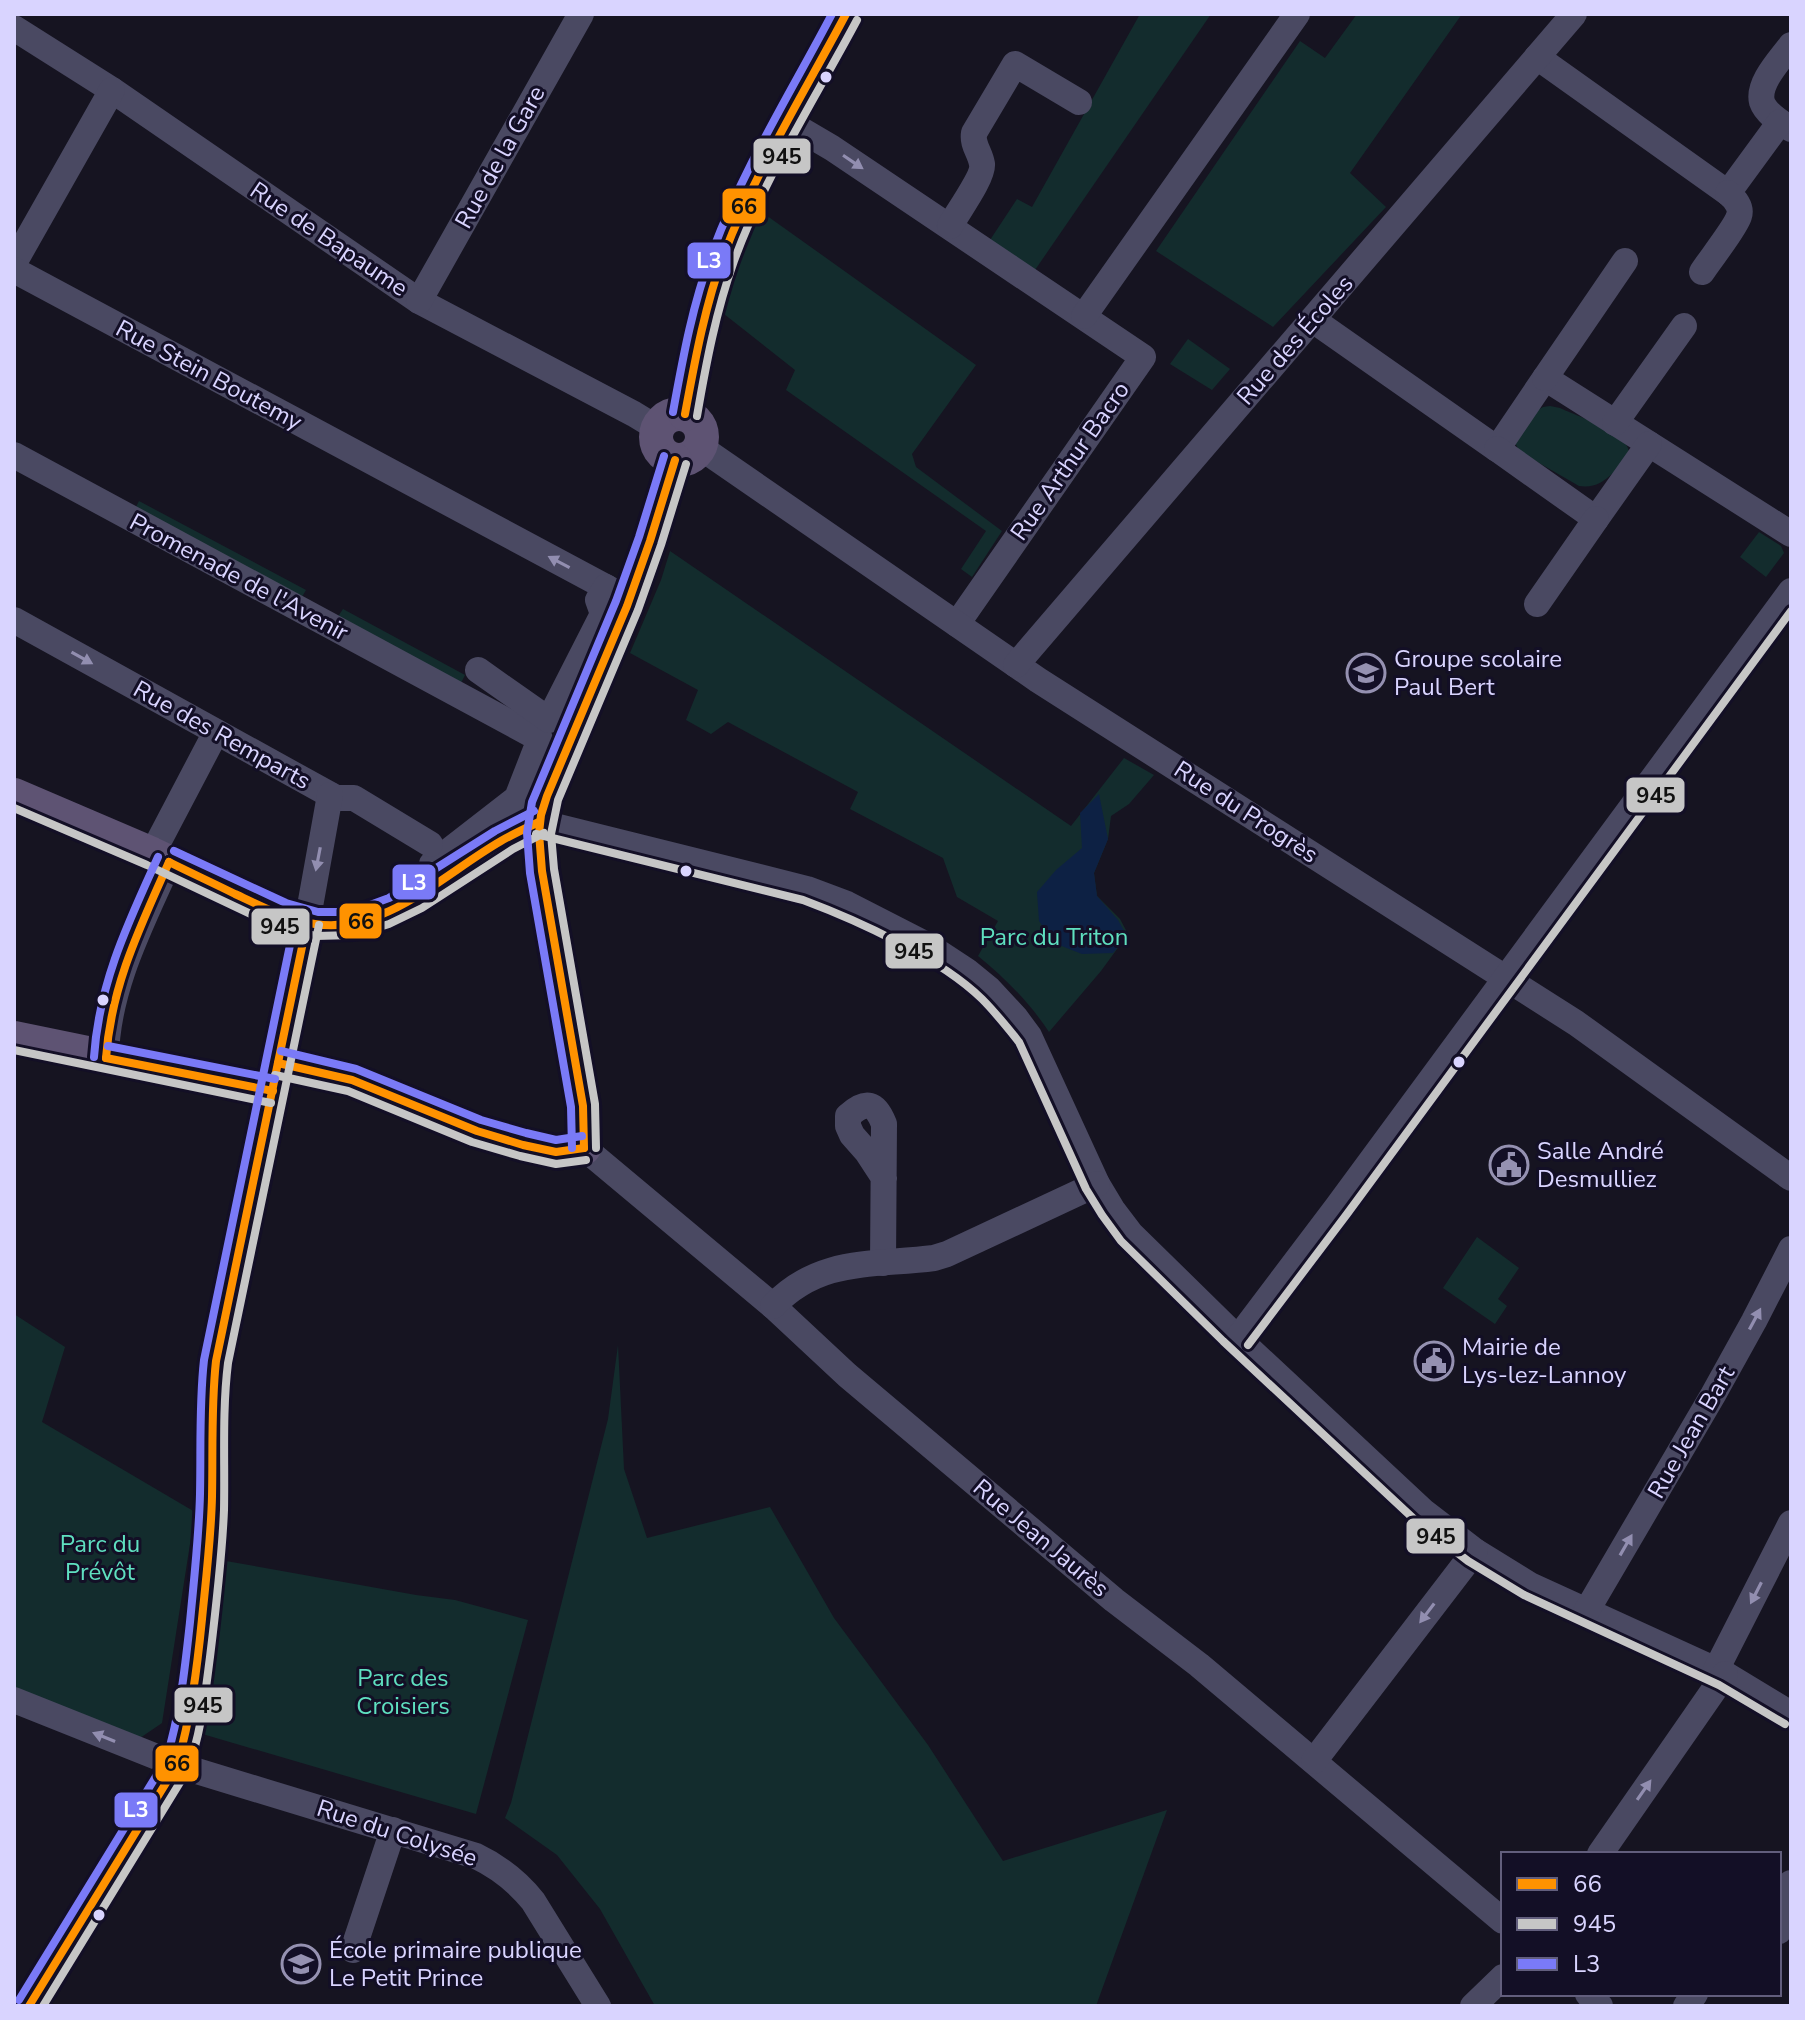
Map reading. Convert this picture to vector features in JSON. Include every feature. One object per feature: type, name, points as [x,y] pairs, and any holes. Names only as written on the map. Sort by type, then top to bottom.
[{"type":"main road","points":[[14,1038],[106,1058],[276,1077],[352,1080],[477,1131],[523,1145],[556,1152],[584,1148],[583,1106],[542,871],[539,822],[617,593],[650,542],[666,483],[703,434],[694,418],[671,421],[724,254],[759,172],[846,14]]},
{"type":"main road","points":[[14,795],[279,914],[307,923],[332,926],[377,918],[418,896],[507,837],[539,822]]},
{"type":"main road","points":[[29,2006],[177,1765],[185,1741],[193,1703],[206,1584],[212,1493],[211,1408],[214,1376],[307,923]]},
{"type":"street","name":"Rue de la Gare","points":[[419,301],[581,14]]},
{"type":"street","points":[[1084,316],[1297,14]]},
{"type":"street","name":"Rue des Écoles","points":[[1016,665],[1574,14]]},
{"type":"street","name":"Rue de Bapaume","points":[[14,28],[112,90],[419,301],[621,407],[671,421]]},
{"type":"street","points":[[1728,193],[1786,125],[1767,110],[1762,102],[1762,91],[1791,45]]},
{"type":"street","points":[[1537,57],[1735,199],[1739,217],[1702,272]]},
{"type":"street","points":[[950,226],[982,171],[974,133],[1015,64],[1079,102]]},
{"type":"street","points":[[14,263],[112,90]]},
{"type":"street","name":"Rue Arthur Bacro","points":[[786,121],[950,226],[1143,357],[957,624]]},
{"type":"street","points":[[1497,449],[1625,261]]},
{"type":"street","name":"Rue Stein Boutemy","points":[[14,270],[617,593]]},
{"type":"street","points":[[1313,320],[1596,519]]},
{"type":"street","points":[[1615,423],[1684,326]]},
{"type":"street","points":[[1545,378],[1791,534]]},
{"type":"street","points":[[1537,604],[1649,444]]},
{"type":"street","name":"Rue du Progrès","points":[[688,453],[1598,1038],[1791,1178]]},
{"type":"street","name":"Promenade de l'Avenir","points":[[14,455],[464,698],[544,729]]},
{"type":"street","points":[[1238,1338],[1791,591]]},
{"type":"street","points":[[478,670],[544,729],[603,614],[598,600],[617,593]]},
{"type":"street","name":"Rue des Remparts","points":[[14,620],[330,795],[354,798],[431,854],[517,798],[544,729]]},
{"type":"street","points":[[106,1058],[111,1010],[160,858],[216,732]]},
{"type":"street","points":[[307,923],[330,795]]},
{"type":"street","points":[[539,822],[807,889],[847,904],[943,954],[967,971],[989,989],[1022,1026],[1097,1184],[1120,1221],[1141,1246],[1423,1511],[1475,1551],[1530,1585],[1721,1672],[1791,1714]]},
{"type":"street","name":"Rue Jean Jaurès","points":[[584,1148],[773,1306],[847,1375],[1079,1571],[1178,1648],[1501,1919]]},
{"type":"street","points":[[883,1263],[884,1178]]},
{"type":"street","points":[[773,1306],[792,1288],[814,1276],[846,1267],[947,1254],[1097,1184]]},
{"type":"street","name":"Rue Jean Bart","points":[[1586,1612],[1713,1395],[1791,1249]]},
{"type":"street","points":[[1601,1852],[1721,1672],[1791,1523]]},
{"type":"street","points":[[1314,1761],[1475,1551]]},
{"type":"street","name":"Rue du Colysée","points":[[14,1700],[177,1765],[476,1856],[507,1874],[521,1887],[546,1919],[598,2006]]},
{"type":"street","points":[[353,1950],[393,1830]]},
{"type":"street","points":[[1781,1917],[1784,1896],[1791,1883]]},
{"type":"street","points":[[1473,2006],[1501,1979]]},
{"type":"green space","points":[[1140,14],[1211,14],[1035,270],[990,240],[1017,199],[1032,207]]},
{"type":"green space","points":[[1357,14],[1462,14],[1350,173],[1386,207],[1273,327],[1156,251],[1300,41],[1325,58]]},
{"type":"green space","points":[[759,210],[976,365],[912,454],[916,467],[1002,531],[972,577],[961,569],[986,531],[786,390],[795,370],[724,314]]},
{"type":"green space","points":[[1188,339],[1230,369],[1212,390],[1170,364]]},
{"type":"green space","points":[[1550,406],[1613,433],[1628,447],[1627,460],[1601,482],[1579,486],[1520,452],[1515,443],[1538,410]]},
{"type":"green space","points":[[139,501],[306,590],[299,602],[133,513]]},
{"type":"green space","points":[[1759,532],[1781,546],[1784,553],[1766,577],[1740,557]]},
{"type":"green space","name":"Parc du Triton","points":[[670,551],[1071,826],[1124,758],[1154,775],[1129,804],[1111,816],[1108,839],[1094,873],[1097,896],[1120,919],[1128,934],[1049,1032],[1016,991],[978,956],[998,921],[957,897],[943,858],[850,809],[858,792],[728,722],[711,734],[686,720],[698,690],[630,653]]},
{"type":"green space","points":[[343,609],[465,675],[459,687],[335,621]]},
{"type":"green space","points":[[1477,1237],[1519,1268],[1498,1299],[1507,1306],[1495,1324],[1443,1288]]},
{"type":"green space","name":"Parc du Prévôt","points":[[14,1314],[65,1347],[42,1422],[195,1512],[162,1723],[140,1738],[14,1687]]},
{"type":"green space","points":[[618,1345],[624,1469],[647,1538],[770,1507],[834,1618],[928,1745],[1003,1861],[1167,1810],[1096,2006],[655,2006],[600,1909],[557,1855],[505,1818],[608,1419]]},
{"type":"green space","name":"Parc des Croisiers","points":[[226,1561],[455,1600],[528,1620],[476,1814],[199,1733],[222,1568]]},
{"type":"water","points":[[1099,794],[1108,839],[1094,873],[1097,896],[1127,936],[1113,953],[1082,954],[1054,943],[1039,921],[1037,892],[1056,870],[1082,848],[1080,813]]},
{"type":"transit line","name":"L3","points":[[673,412],[694,310],[725,219],[753,159],[832,14]]},
{"type":"transit line","name":"66","points":[[685,414],[706,313],[724,254],[766,162],[846,14]]},
{"type":"transit line","name":"945","points":[[697,416],[717,318],[746,229],[775,168],[857,20]]},
{"type":"transit line","name":"L3","points":[[572,1148],[571,1107],[530,873],[527,833],[532,802],[616,601],[664,456]]},
{"type":"transit line","name":"66","points":[[584,1148],[583,1106],[542,871],[541,815],[627,606],[675,460]]},
{"type":"transit line","name":"945","points":[[596,1148],[595,1104],[554,869],[551,834],[558,800],[638,610],[686,464]]},
{"type":"transit line","name":"945","points":[[1248,1345],[1791,611]]},
{"type":"transit line","name":"945","points":[[14,808],[147,865],[274,925],[316,936],[354,935],[389,924],[422,908],[513,849],[544,833]]},
{"type":"transit line","name":"L3","points":[[174,851],[286,903],[318,912],[351,912],[389,898],[495,831],[534,811]]},
{"type":"transit line","name":"66","points":[[169,862],[284,916],[315,924],[341,925],[365,920],[413,899],[501,841],[539,822]]},
{"type":"transit line","name":"945","points":[[536,834],[803,900],[873,930],[944,969],[982,999],[1019,1042],[1086,1189],[1121,1241],[1415,1520],[1468,1561],[1524,1595],[1719,1685],[1785,1724]]},
{"type":"transit line","name":"L3","points":[[94,1057],[109,979],[126,930],[158,857]]},
{"type":"transit line","name":"66","points":[[106,1058],[120,981],[169,862]]},
{"type":"transit line","name":"L3","points":[[19,2000],[166,1760],[171,1743],[184,1674],[196,1558],[204,1360],[295,921]]},
{"type":"transit line","name":"66","points":[[29,2006],[177,1765],[182,1747],[196,1675],[208,1558],[216,1361],[307,923]]},
{"type":"transit line","name":"945","points":[[43,2006],[187,1771],[196,1743],[220,1565],[228,1363],[319,925]]},
{"type":"transit line","name":"L3","points":[[108,1046],[275,1079]]},
{"type":"transit line","name":"945","points":[[14,1050],[271,1103]]},
{"type":"transit line","name":"L3","points":[[281,1051],[356,1069],[481,1120],[526,1133],[556,1140],[582,1136]]},
{"type":"transit line","name":"66","points":[[106,1058],[273,1091]]},
{"type":"transit line","name":"66","points":[[278,1063],[352,1080],[477,1131],[523,1145],[556,1152],[584,1148]]},
{"type":"transit line","name":"945","points":[[275,1075],[348,1091],[472,1142],[520,1156],[556,1164],[586,1160]]},
{"type":"place","name":"Groupe scolaire Paul Bert","points":[[1366,673]]},
{"type":"place","name":"Salle André Desmulliez","points":[[1509,1165]]},
{"type":"place","name":"Mairie de Lys-lez-Lannoy","points":[[1434,1361]]},
{"type":"place","name":"École primaire publique Le Petit Prince","points":[[301,1964]]}]
